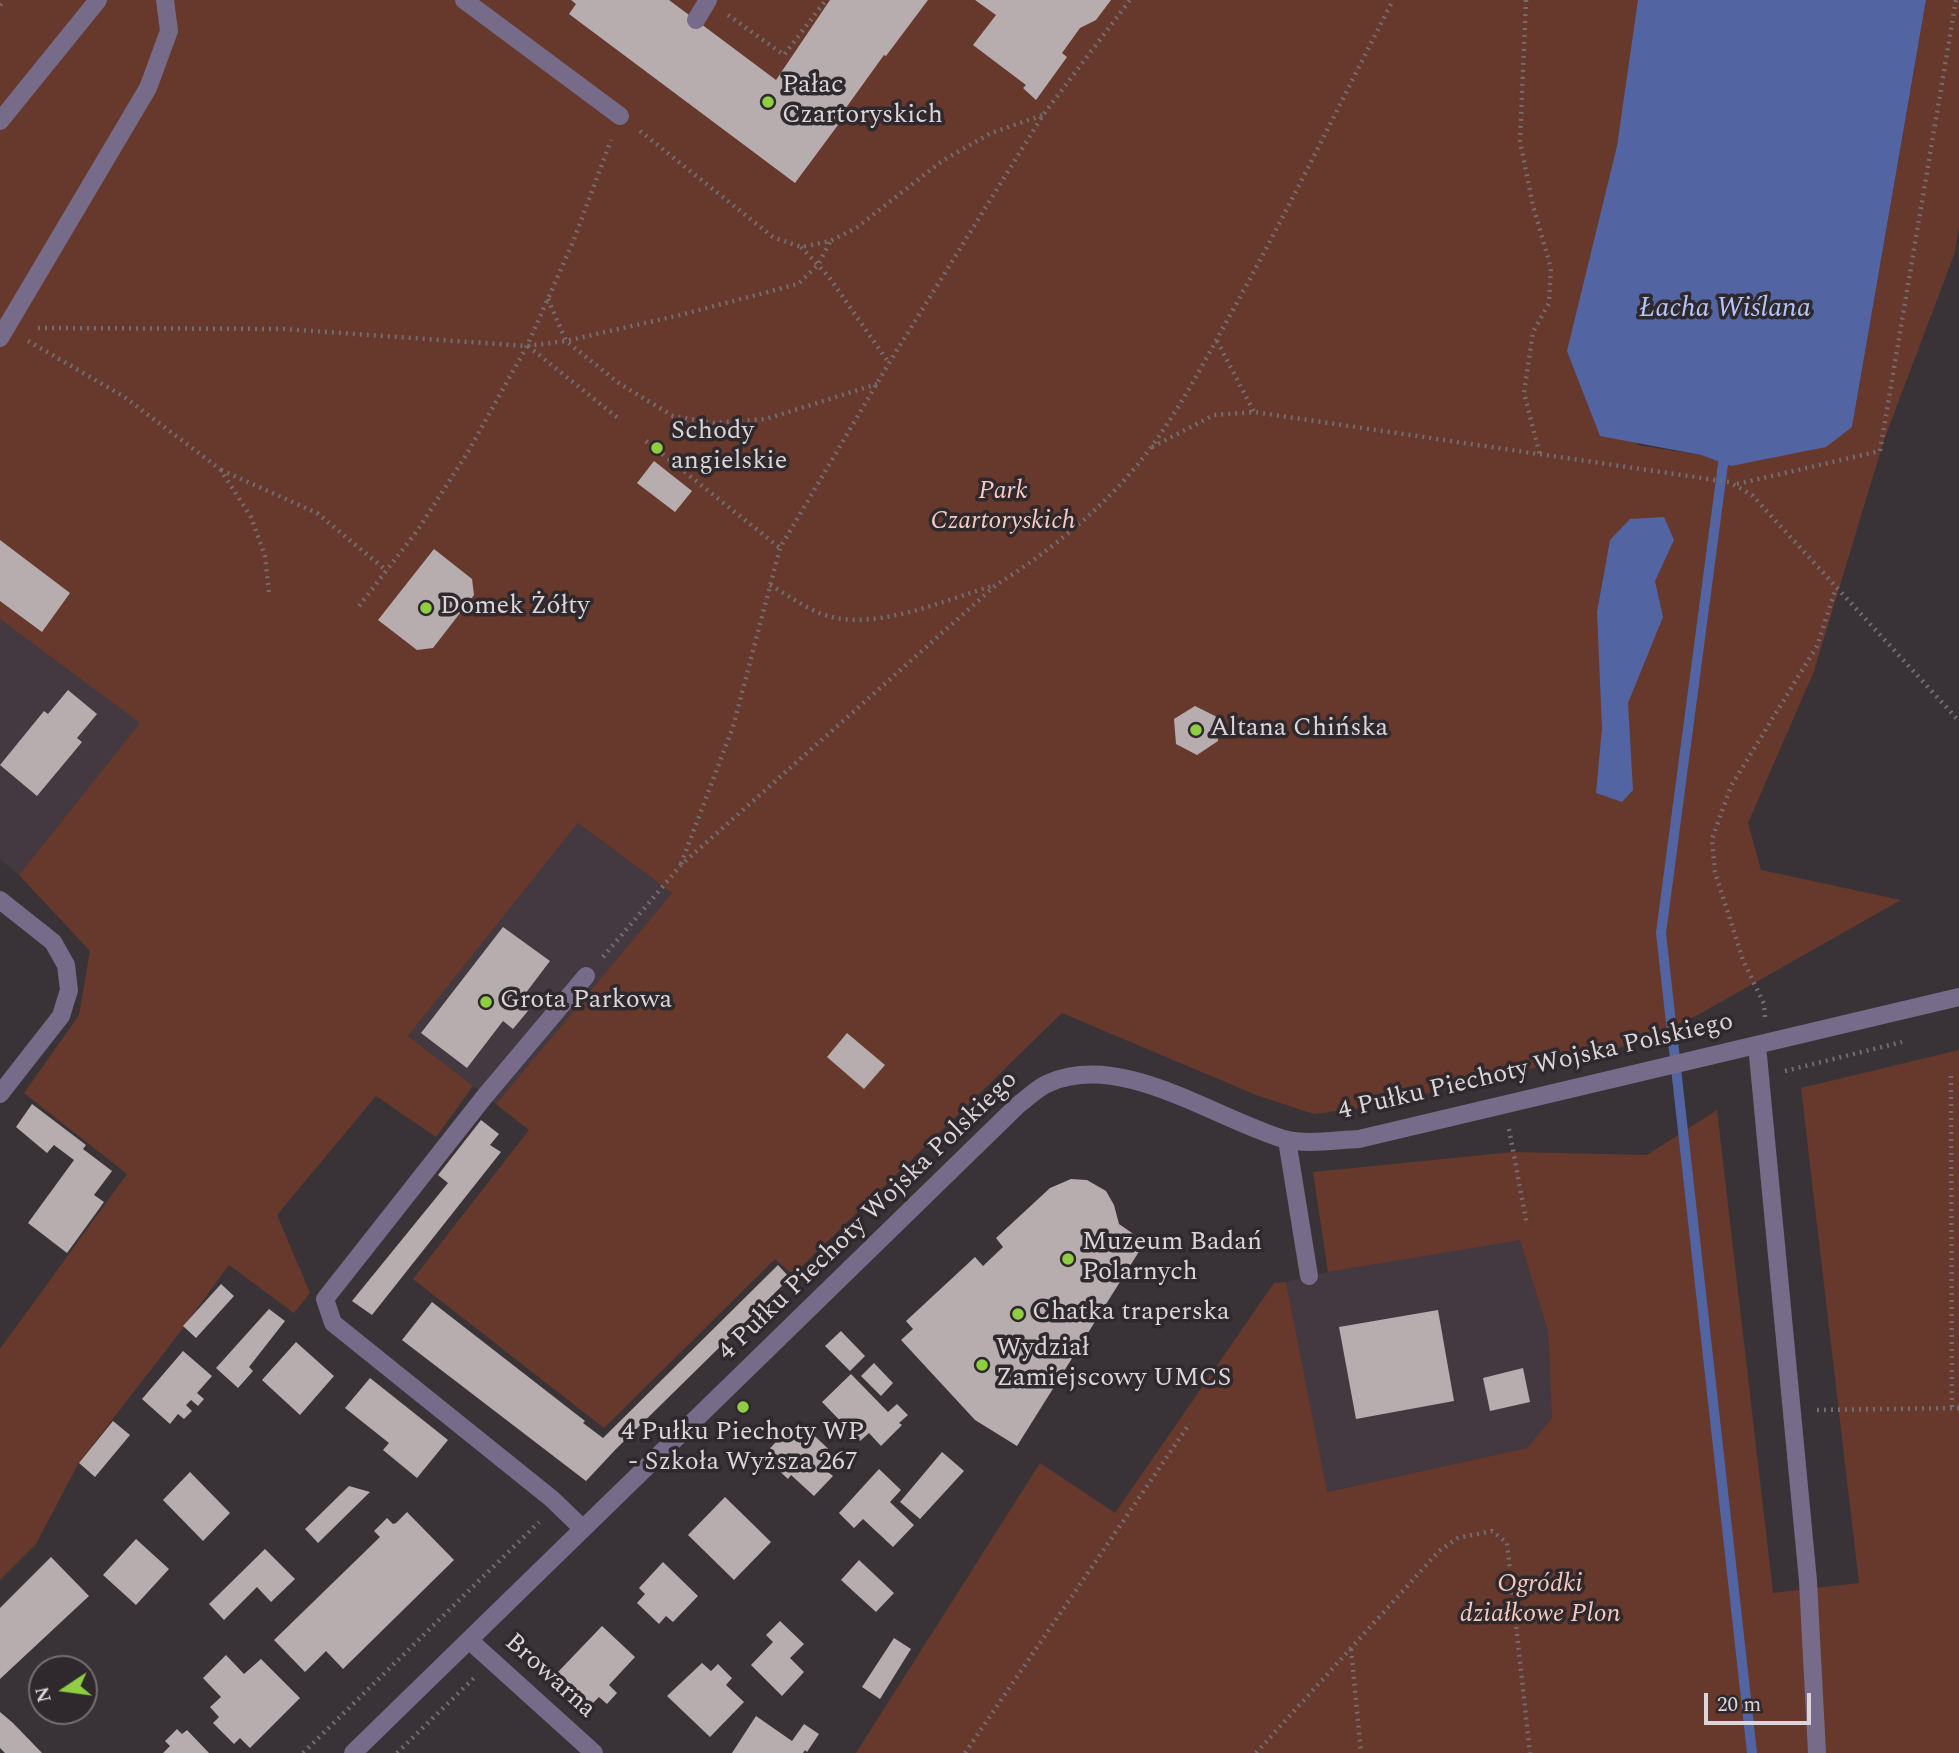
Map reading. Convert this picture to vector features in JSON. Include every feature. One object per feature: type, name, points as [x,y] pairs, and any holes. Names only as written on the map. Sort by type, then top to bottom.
[{"type":"street","points":[[0,121],[98,0]]},
{"type":"street","points":[[3,333],[148,88],[169,31],[165,0]]},
{"type":"street","points":[[464,0],[620,116]]},
{"type":"street","points":[[695,20],[708,0]]},
{"type":"street","points":[[0,900],[53,942],[66,965],[69,990],[61,1016],[0,1094]]},
{"type":"street","points":[[583,1529],[552,1499],[333,1323],[325,1299],[485,1096],[586,976]]},
{"type":"street","name":"4 Pułku Piechoty Wojska Polskiego","points":[[353,1753],[1018,1105],[1048,1083],[1083,1073],[1131,1078],[1287,1140],[1359,1139],[1959,997]]},
{"type":"street","points":[[1762,1044],[1760,1077],[1808,1581],[1817,1753]]},
{"type":"street","points":[[1287,1140],[1309,1276]]},
{"type":"street","name":"Browarna","points":[[469,1640],[594,1753]]},
{"type":"path","points":[[0,5],[4,0]]},
{"type":"path","points":[[708,0],[784,55],[826,0]]},
{"type":"path","points":[[681,865],[733,727],[779,548],[889,363],[1043,115],[1130,0]]},
{"type":"path","points":[[586,976],[681,865],[996,585],[1016,573],[1092,513],[1126,478],[1178,408],[1248,284],[1393,0]]},
{"type":"path","points":[[1526,0],[1521,141],[1533,206],[1551,268],[1549,303],[1533,331],[1524,393],[1540,455]]},
{"type":"path","points":[[1736,484],[1880,451],[1956,0]]},
{"type":"path","points":[[801,247],[830,241],[856,228],[942,161],[991,133],[1043,115]]},
{"type":"path","points":[[359,606],[417,531],[468,452],[527,345],[573,242],[620,116],[773,237],[801,247],[818,265],[889,363]]},
{"type":"path","points":[[3,333],[284,329],[527,345],[566,341],[797,284],[818,265],[830,241]]},
{"type":"path","points":[[548,299],[566,341],[620,384],[673,416],[713,423],[766,419],[877,384]]},
{"type":"path","points":[[3,333],[123,396],[220,469],[317,513],[387,571]]},
{"type":"path","points":[[1216,340],[1254,412]]},
{"type":"path","points":[[527,345],[619,419]]},
{"type":"path","points":[[1151,447],[1214,415],[1254,412],[1736,484],[1752,495],[1959,722]]},
{"type":"path","points":[[646,441],[779,548]]},
{"type":"path","points":[[220,469],[251,517],[265,556],[269,593]]},
{"type":"path","points":[[770,585],[818,613],[845,620],[873,621],[996,585]]},
{"type":"path","points":[[1762,1044],[1764,1004],[1743,960],[1715,872],[1712,839],[1731,786],[1816,646],[1836,589]]},
{"type":"path","points":[[1760,1077],[1912,1039]]},
{"type":"path","points":[[1951,1076],[1952,1409]]},
{"type":"path","points":[[1513,1152],[1527,1225]]},
{"type":"path","points":[[1839,1409],[1959,1408]]},
{"type":"path","points":[[965,1753],[1190,1423]]},
{"type":"path","points":[[1256,1753],[1439,1551],[1458,1538],[1492,1531],[1507,1543],[1530,1753]]},
{"type":"path","points":[[1351,1648],[1361,1753]]},
{"type":"shaded area","points":[[0,619],[141,723],[19,875],[0,859]]},
{"type":"shaded area","points":[[578,823],[672,893],[496,1104],[408,1036]]},
{"type":"shaded area","points":[[1520,1239],[1548,1331],[1552,1418],[1527,1448],[1326,1492],[1286,1282],[1328,1272]]},
{"type":"green space","name":"Park Czartoryskich","points":[[0,0],[1728,0],[1637,445],[1701,455],[1731,466],[1852,427],[1926,0],[1959,0],[1959,226],[1955,252],[1884,440],[1814,671],[1748,823],[1761,870],[1901,900],[1696,1016],[1626,1046],[1379,1105],[1314,1114],[1256,1095],[1062,1013],[793,1275],[775,1259],[604,1428],[413,1279],[529,1130],[496,1104],[672,893],[578,823],[408,1036],[473,1086],[436,1137],[376,1096],[277,1215],[310,1293],[294,1313],[229,1265],[78,1464],[36,1544],[0,1580],[0,1349],[127,1174],[24,1093],[79,1015],[90,951],[19,875],[140,723],[0,619]]},
{"type":"green space","name":"Ogródki działkowe Plon","points":[[1959,1050],[1959,1753],[856,1753],[1040,1463],[1115,1513],[1274,1283],[1286,1282],[1327,1492],[1527,1448],[1552,1418],[1548,1331],[1520,1240],[1328,1272],[1313,1172],[1513,1152],[1647,1155],[1717,1110],[1773,1593],[1859,1583],[1801,1088]]},
{"type":"water","name":"Łacha Wiślana","points":[[1638,0],[1926,0],[1852,427],[1826,447],[1731,466],[1701,455],[1600,436],[1567,351],[1617,146]]},
{"type":"water","points":[[1664,517],[1674,540],[1655,581],[1663,617],[1628,703],[1633,790],[1622,802],[1596,793],[1602,728],[1597,612],[1610,540],[1630,519]]},
{"type":"building","name":"Pałac Czartoryskich","points":[[571,0],[669,0],[776,80],[830,0],[928,0],[886,56],[884,55],[835,123],[838,125],[795,183],[569,14],[576,4]]},
{"type":"building","name":"Pałac Czartoryskich","points":[[975,0],[1111,0],[1096,20],[1080,28],[1062,53],[1067,57],[1036,100],[1023,88],[1026,85],[973,45],[996,15]]},
{"type":"building","points":[[654,461],[692,491],[675,512],[637,483]]},
{"type":"building","points":[[0,540],[70,593],[42,632],[0,601]]},
{"type":"building","name":"Domek Żółty","points":[[434,549],[472,579],[474,595],[433,648],[417,650],[378,620]]},
{"type":"building","points":[[68,690],[97,714],[77,738],[82,742],[37,796],[0,765],[44,711],[48,714]]},
{"type":"building","name":"Altana Chińska","points":[[1195,706],[1217,717],[1218,741],[1197,755],[1176,744],[1174,719]]},
{"type":"building","name":"Grota Parkowa","points":[[503,927],[550,961],[522,998],[532,1006],[513,1029],[503,1021],[467,1068],[421,1033]]},
{"type":"building","points":[[847,1033],[885,1065],[864,1089],[827,1057]]},
{"type":"building","points":[[32,1104],[86,1145],[83,1149],[112,1171],[94,1195],[104,1202],[67,1253],[28,1223],[74,1160],[54,1145],[47,1153],[16,1127]]},
{"type":"building","points":[[481,1120],[499,1134],[490,1145],[501,1152],[372,1315],[352,1301],[448,1183],[438,1175]]},
{"type":"building","points":[[1071,1179],[1087,1180],[1106,1191],[1114,1205],[1119,1224],[1145,1242],[1017,1446],[975,1420],[901,1340],[913,1329],[906,1321],[975,1257],[983,1266],[1003,1247],[996,1238],[1050,1188]]},
{"type":"building","points":[[778,1265],[790,1278],[586,1481],[402,1340],[432,1302],[585,1421],[583,1423],[603,1438]]},
{"type":"building","points":[[221,1284],[234,1296],[196,1338],[183,1326]]},
{"type":"building","points":[[269,1309],[285,1321],[249,1367],[253,1371],[238,1388],[216,1368]]},
{"type":"building","points":[[1438,1310],[1454,1401],[1356,1419],[1339,1327]]},
{"type":"building","points":[[841,1331],[865,1356],[850,1371],[825,1346]]},
{"type":"building","points":[[296,1342],[334,1376],[300,1415],[262,1380]]},
{"type":"building","points":[[183,1351],[212,1376],[197,1393],[204,1399],[198,1406],[191,1400],[186,1405],[192,1411],[184,1419],[178,1414],[170,1424],[142,1399]]},
{"type":"building","points":[[874,1363],[893,1383],[881,1396],[861,1376]]},
{"type":"building","points":[[1523,1368],[1530,1402],[1490,1411],[1483,1378]]},
{"type":"building","points":[[851,1374],[888,1412],[897,1404],[908,1415],[881,1446],[869,1433],[860,1441],[822,1402]]},
{"type":"building","points":[[370,1378],[448,1440],[417,1478],[383,1450],[389,1443],[345,1408]]},
{"type":"building","points":[[113,1421],[130,1435],[95,1477],[79,1463]]},
{"type":"building","points":[[801,1423],[840,1460],[828,1472],[833,1476],[814,1496],[791,1475],[788,1479],[763,1456],[785,1432],[789,1436]]},
{"type":"building","points":[[942,1452],[964,1471],[920,1519],[900,1502]]},
{"type":"building","points":[[879,1469],[901,1490],[890,1502],[914,1525],[893,1547],[863,1519],[854,1528],[839,1513]]},
{"type":"building","points":[[190,1472],[230,1513],[203,1541],[163,1500]]},
{"type":"building","points":[[349,1486],[370,1492],[318,1543],[305,1529]]},
{"type":"building","points":[[725,1497],[771,1542],[734,1580],[688,1535]]},
{"type":"building","points":[[407,1512],[454,1560],[343,1669],[326,1651],[305,1672],[274,1640],[380,1537],[374,1531],[387,1518],[393,1524]]},
{"type":"building","points":[[136,1539],[169,1569],[136,1605],[103,1575]]},
{"type":"building","points":[[265,1549],[295,1579],[271,1602],[257,1587],[224,1620],[209,1604]]},
{"type":"building","points":[[51,1557],[89,1596],[0,1679],[0,1608]]},
{"type":"building","points":[[859,1560],[894,1593],[876,1612],[841,1580]]},
{"type":"building","points":[[663,1562],[698,1596],[673,1622],[666,1616],[659,1624],[637,1603],[645,1594],[639,1588]]},
{"type":"building","points":[[780,1621],[804,1644],[790,1658],[804,1672],[782,1696],[751,1665],[773,1642],[766,1635]]},
{"type":"building","points":[[602,1626],[635,1657],[609,1685],[617,1693],[607,1704],[599,1697],[591,1705],[558,1672]]},
{"type":"building","points":[[894,1638],[911,1649],[880,1699],[862,1687]]},
{"type":"building","points":[[226,1655],[244,1674],[261,1659],[300,1698],[250,1748],[240,1738],[234,1744],[213,1723],[219,1717],[210,1707],[221,1697],[203,1678]]},
{"type":"building","points":[[702,1663],[711,1671],[718,1664],[732,1678],[726,1685],[744,1702],[710,1737],[667,1696]]},
{"type":"building","points":[[0,1712],[42,1753],[5,1753],[0,1748]]},
{"type":"building","points":[[756,1716],[792,1741],[804,1724],[819,1734],[807,1752],[805,1750],[803,1753],[732,1753]]},
{"type":"building","points":[[177,1729],[182,1734],[187,1730],[209,1753],[163,1753],[170,1746],[165,1741]]},
{"type":"waterway","points":[[1725,449],[1661,933],[1752,1753]]},
{"type":"place","name":"Pałac Czartoryskich","points":[[768,102]]},
{"type":"place","name":"Schody angielskie","points":[[657,448]]},
{"type":"place","name":"Domek Żółty","points":[[426,608]]},
{"type":"place","name":"Altana Chińska","points":[[1196,730]]},
{"type":"place","name":"Grota Parkowa","points":[[486,1002]]},
{"type":"place","name":"Muzeum Badań Polarnych","points":[[1068,1259]]},
{"type":"place","name":"Chatka traperska","points":[[1018,1314]]},
{"type":"place","name":"Wydział Zamiejscowy UMCS","points":[[982,1365]]},
{"type":"place","name":"4 Pułku Piechoty WP - Szkoła Wyższa 267","points":[[743,1407]]}]
